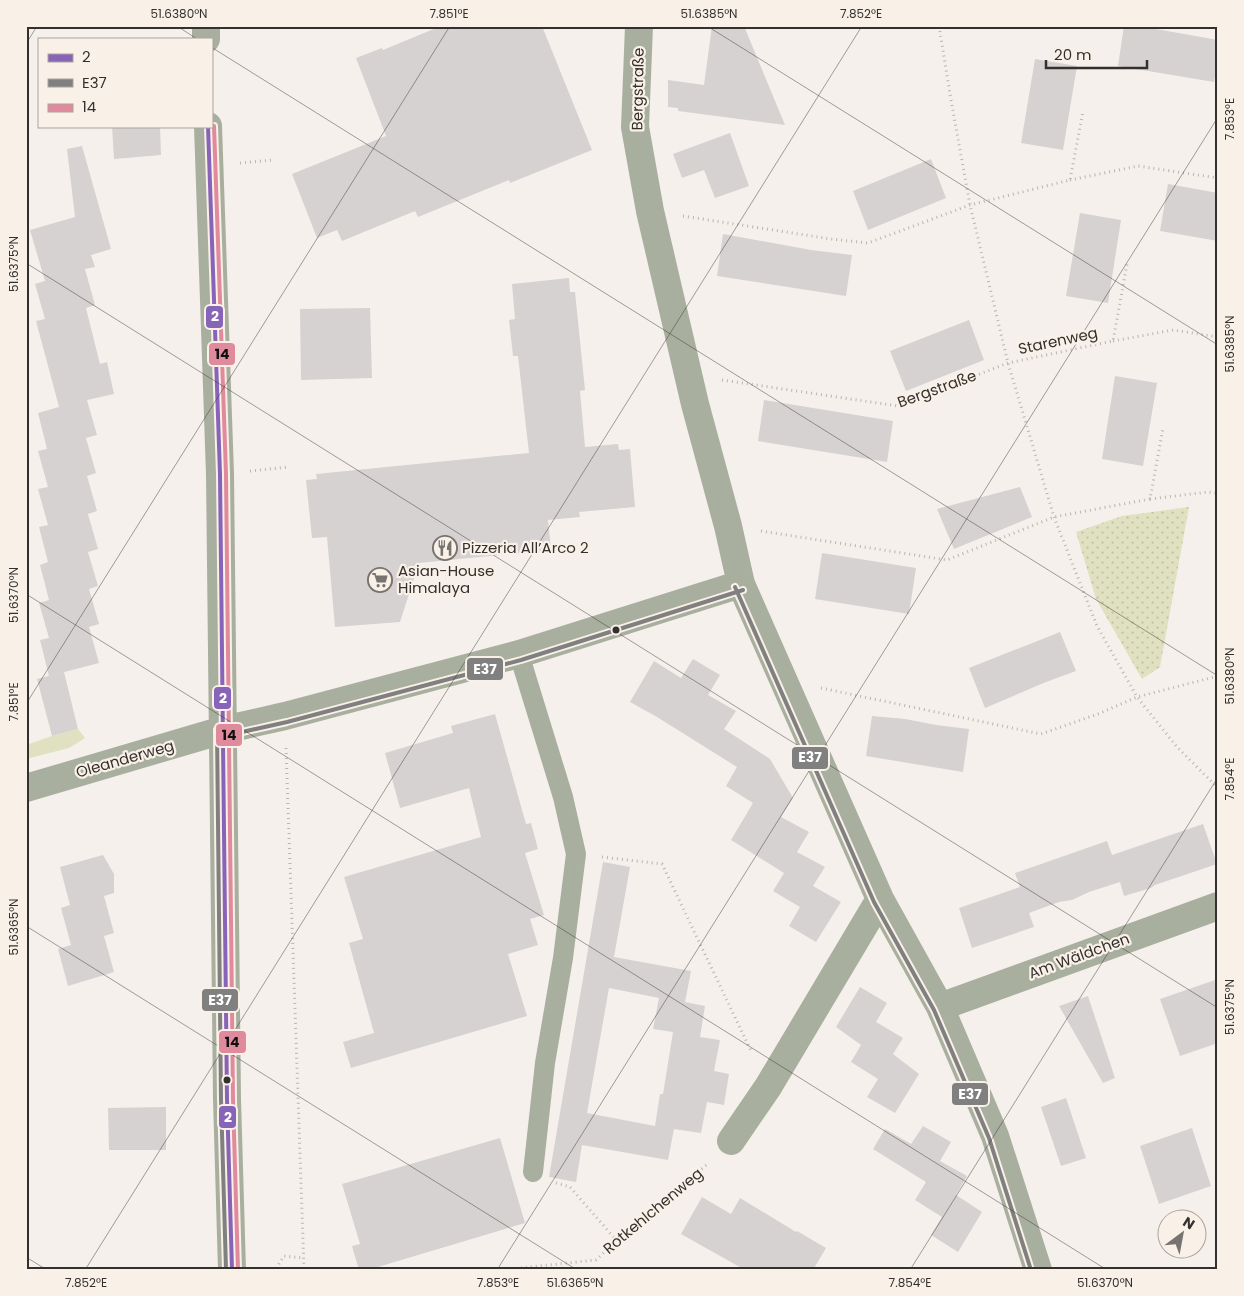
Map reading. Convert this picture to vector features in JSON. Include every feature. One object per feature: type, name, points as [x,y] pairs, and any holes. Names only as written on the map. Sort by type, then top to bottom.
[{"type":"street","name":"Bergstraße","points":[[639,26],[635,127],[650,211],[741,584],[880,899],[940,1007],[995,1136],[1038,1270]]},
{"type":"street","points":[[208,128],[219,420],[227,1099],[232,1269]]},
{"type":"street","name":"Oleanderweg","points":[[26,788],[223,730],[285,716],[520,654],[741,584]]},
{"type":"street","points":[[731,1141],[768,1087],[880,899]]},
{"type":"street","name":"Am Wäldchen","points":[[940,1007],[1218,906]]},
{"type":"lane","points":[[520,654],[563,798],[576,854],[563,958],[546,1063],[533,1172]]},
{"type":"path","points":[[939,26],[970,205],[1008,363],[1054,517],[1097,626],[1137,697],[1177,747],[1218,788]]},
{"type":"path","points":[[1070,180],[1083,111]]},
{"type":"path","points":[[242,163],[273,160]]},
{"type":"path","points":[[650,211],[868,243],[970,205],[1070,180],[1138,166],[1218,178]]},
{"type":"path","name":"Starenweg","points":[[1113,341],[1127,264]]},
{"type":"path","name":"Starenweg","points":[[1008,363],[1173,330],[1218,337]]},
{"type":"path","name":"Bergstraße","points":[[688,372],[730,382],[898,406],[1008,363]]},
{"type":"path","points":[[1150,499],[1163,428]]},
{"type":"path","points":[[267,470],[290,467]]},
{"type":"path","points":[[728,526],[947,560],[1054,517],[1150,499],[1218,492]]},
{"type":"path","points":[[784,681],[1041,734],[1098,714],[1137,697],[1218,676]]},
{"type":"path","points":[[285,716],[304,1270]]},
{"type":"path","points":[[576,854],[662,864],[768,1087]]},
{"type":"path","name":"Rotkehlchenweg","points":[[502,1270],[596,1260],[616,1240],[724,1151],[731,1141]]},
{"type":"path","points":[[533,1172],[544,1180],[570,1187],[616,1240]]},
{"type":"path","points":[[232,1269],[275,1270],[284,1256],[303,1258]]},
{"type":"green space","points":[[1189,507],[1160,667],[1142,679],[1096,599],[1076,532],[1122,516]]},
{"type":"green space","points":[[78,729],[85,738],[69,748],[26,759],[26,745]]},
{"type":"building","points":[[441,26],[542,26],[592,150],[510,183],[509,180],[418,217],[415,211],[342,241],[337,230],[317,238],[292,174],[386,136],[356,58],[382,48],[383,50]]},
{"type":"building","points":[[712,26],[744,26],[785,125],[678,111],[678,108],[668,107],[668,80],[704,85]]},
{"type":"building","points":[[1124,26],[1139,26],[1218,40],[1218,60],[1214,82],[1118,66]]},
{"type":"building","points":[[1035,59],[1077,66],[1063,150],[1021,143]]},
{"type":"building","points":[[112,128],[160,128],[161,155],[114,159]]},
{"type":"building","points":[[730,133],[749,186],[715,198],[704,170],[682,178],[673,154]]},
{"type":"building","points":[[82,146],[111,249],[91,255],[95,267],[85,269],[95,305],[86,308],[100,364],[107,362],[114,394],[87,400],[97,435],[86,438],[96,473],[87,476],[97,511],[88,514],[98,549],[88,552],[98,586],[89,589],[99,624],[89,627],[99,663],[49,676],[40,640],[49,638],[39,603],[49,600],[40,565],[48,562],[39,527],[48,525],[38,489],[48,487],[38,451],[47,449],[38,413],[59,407],[36,321],[45,319],[35,284],[45,281],[30,230],[75,217],[67,149]]},
{"type":"building","points":[[931,159],[946,198],[868,230],[853,191]]},
{"type":"building","points":[[1168,184],[1218,193],[1218,241],[1160,231]]},
{"type":"building","points":[[1080,213],[1121,220],[1108,303],[1066,296]]},
{"type":"building","points":[[723,234],[811,250],[852,255],[846,296],[717,276]]},
{"type":"building","points":[[569,278],[570,292],[575,292],[585,390],[580,391],[585,447],[618,444],[619,450],[630,449],[635,507],[579,512],[580,517],[548,520],[551,550],[419,563],[400,622],[335,627],[327,537],[312,538],[306,480],[317,479],[316,474],[529,453],[518,356],[513,356],[509,320],[515,319],[512,284]]},
{"type":"building","points":[[370,308],[372,378],[301,380],[300,309]]},
{"type":"building","points":[[969,320],[984,360],[906,391],[890,351]]},
{"type":"building","points":[[1115,376],[1157,383],[1143,466],[1102,459]]},
{"type":"building","points":[[764,400],[893,421],[887,462],[758,441]]},
{"type":"building","points":[[1020,487],[1032,517],[954,549],[937,509]]},
{"type":"building","points":[[822,553],[916,568],[909,614],[815,599]]},
{"type":"building","points":[[1060,632],[1076,671],[985,708],[969,668]]},
{"type":"building","points":[[693,659],[720,675],[708,695],[736,711],[724,729],[770,759],[793,798],[781,817],[809,832],[797,852],[825,867],[813,886],[841,902],[816,942],[789,926],[800,907],[773,891],[784,873],[731,840],[753,803],[726,786],[737,767],[630,702],[654,661],[681,678]]},
{"type":"building","points":[[64,672],[78,729],[52,736],[37,679]]},
{"type":"building","points":[[495,714],[526,824],[531,823],[538,849],[525,853],[544,915],[530,919],[538,945],[508,954],[527,1016],[351,1068],[343,1042],[374,1033],[349,943],[363,939],[344,877],[481,837],[469,788],[400,808],[385,753],[453,733],[451,726]]},
{"type":"building","points":[[872,716],[969,729],[963,772],[866,756]]},
{"type":"building","points":[[1203,824],[1217,864],[1124,896],[1120,882],[1089,892],[1072,900],[1059,902],[1029,913],[1034,927],[972,948],[959,908],[1020,887],[1015,873],[1107,841],[1112,855]]},
{"type":"building","points":[[103,855],[114,874],[114,893],[104,896],[114,933],[104,936],[114,972],[68,986],[58,949],[71,945],[61,908],[70,905],[60,867]]},
{"type":"building","points":[[603,862],[630,867],[614,957],[691,971],[685,1002],[705,1006],[700,1037],[720,1040],[714,1071],[729,1074],[724,1105],[707,1102],[701,1133],[674,1129],[668,1160],[582,1145],[576,1182],[549,1177]],"holes":[[[609,988],[659,998],[653,1029],[673,1032],[663,1094],[660,1094],[655,1126],[587,1113]]]},
{"type":"building","points":[[1218,979],[1218,1043],[1180,1056],[1160,999]]},
{"type":"building","points":[[860,987],[887,1003],[876,1022],[903,1038],[893,1054],[919,1074],[895,1113],[867,1097],[878,1079],[851,1062],[861,1045],[836,1027]]},
{"type":"building","points":[[1088,996],[1115,1078],[1103,1083],[1059,1006]]},
{"type":"building","points":[[1066,1098],[1086,1158],[1061,1166],[1041,1107]]},
{"type":"building","points":[[166,1107],[166,1150],[109,1150],[108,1108]]},
{"type":"building","points":[[923,1126],[951,1142],[940,1161],[967,1176],[956,1195],[982,1212],[958,1252],[931,1235],[942,1217],[915,1200],[926,1182],[873,1149],[885,1129],[911,1144]]},
{"type":"building","points":[[1192,1128],[1211,1186],[1159,1204],[1140,1146]]},
{"type":"building","points":[[500,1138],[525,1223],[368,1270],[359,1270],[352,1246],[360,1244],[342,1184]]},
{"type":"building","points":[[702,1197],[731,1214],[740,1198],[826,1248],[813,1270],[745,1270],[681,1234]]},
{"type":"transit line","name":"14","points":[[214,126],[226,474],[233,1099],[238,1270]]},
{"type":"transit line","name":"2","points":[[208,128],[220,474],[227,1099],[232,1270]]},
{"type":"transit line","name":"E37","points":[[735,587],[874,902],[934,1010],[989,1138],[1031,1270]]},
{"type":"transit line","name":"E37","points":[[224,736],[287,722],[521,660],[743,590]]},
{"type":"transit line","name":"E37","points":[[217,730],[221,1099],[226,1270]]},
{"type":"place","name":"Pizzeria All’Arco 2","points":[[445,548]]},
{"type":"place","name":"Asian-House Himalaya","points":[[380,580]]}]
